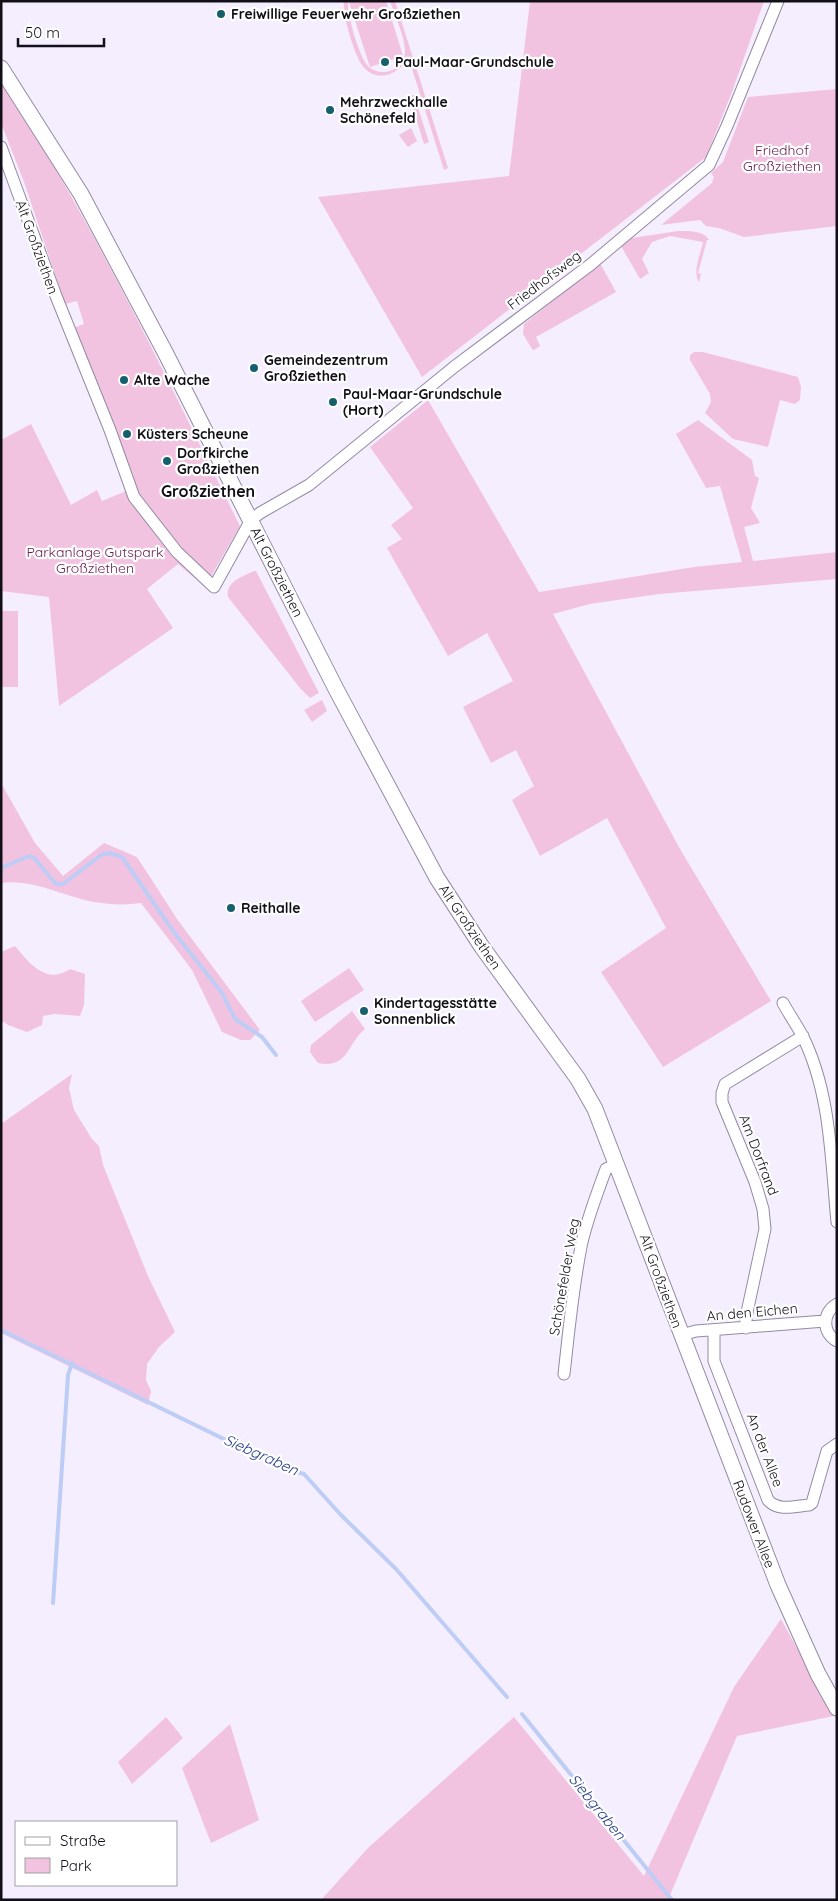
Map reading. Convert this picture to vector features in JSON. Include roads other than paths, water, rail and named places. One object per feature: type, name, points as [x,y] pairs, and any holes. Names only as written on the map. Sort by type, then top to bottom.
[{"type":"street","name":"Friedhofsweg","points":[[251,520],[308,485],[454,367],[590,265],[709,165],[728,126],[778,1]]},
{"type":"street","name":"Alt Großziethen","points":[[1,68],[81,194],[166,354],[336,689],[437,878],[487,954],[578,1079],[595,1109],[682,1335]]},
{"type":"street","name":"Alt Großziethen","points":[[1,147],[46,270],[110,430],[134,497],[177,552],[214,587],[251,520]]},
{"type":"street","points":[[783,1003],[803,1036],[820,1084],[833,1133],[837,1222]]},
{"type":"street","name":"Am Dorfrand","points":[[746,1328],[746,1317],[765,1229],[763,1209],[755,1182],[722,1102],[722,1092],[725,1084],[803,1036]]},
{"type":"street","name":"Schönefelder Weg","points":[[564,1374],[572,1298],[583,1240],[595,1196],[606,1169],[617,1164]]},
{"type":"street","points":[[837,1304],[829,1310],[825,1321],[828,1334],[837,1341]]},
{"type":"street","name":"An den Eichen","points":[[682,1335],[693,1332],[825,1321]]},
{"type":"street","name":"An der Allee","points":[[714,1331],[714,1361],[768,1500],[772,1505],[779,1507],[809,1505],[812,1503],[827,1451],[837,1444]]},
{"type":"street","name":"Rudower Allee","points":[[682,1335],[778,1585],[818,1674],[837,1708]]},
{"type":"waterway","points":[[1,868],[29,856],[34,858],[56,884],[63,884],[101,855],[109,853],[122,857],[173,931],[222,993],[235,1019],[262,1037],[276,1055]]},
{"type":"waterway","name":"Siebgraben","points":[[1,1330],[285,1469],[304,1474],[340,1514],[396,1569],[507,1697]]},
{"type":"waterway","points":[[53,1603],[68,1375],[72,1363]]},
{"type":"waterway","name":"Siebgraben","points":[[522,1714],[672,1900]]},
{"type":"place","name":"Freiwillige Feuerwehr Großziethen","points":[[221,14]]},
{"type":"place","name":"Paul-Maar-Grundschule","points":[[385,62]]},
{"type":"place","name":"Mehrzweckhalle Schönefeld","points":[[330,110]]},
{"type":"place","name":"Gemeindezentrum Großziethen","points":[[254,368]]},
{"type":"place","name":"Alte Wache","points":[[124,380]]},
{"type":"place","name":"Paul-Maar-Grundschule (Hort)","points":[[333,402]]},
{"type":"place","name":"Küsters Scheune","points":[[127,434]]},
{"type":"place","name":"Dorfkirche Großziethen","points":[[167,461]]},
{"type":"place","name":"Reithalle","points":[[231,908]]},
{"type":"place","name":"Kindertagesstätte Sonnenblick","points":[[364,1011]]},
{"type":"district","name":"Großziethen","points":[[208,491]]},
{"type":"park label","name":"Friedhof Großziethen","points":[[782,158]]},
{"type":"park label","name":"Parkanlage Gutspark Großziethen","points":[[95,560]]}]
